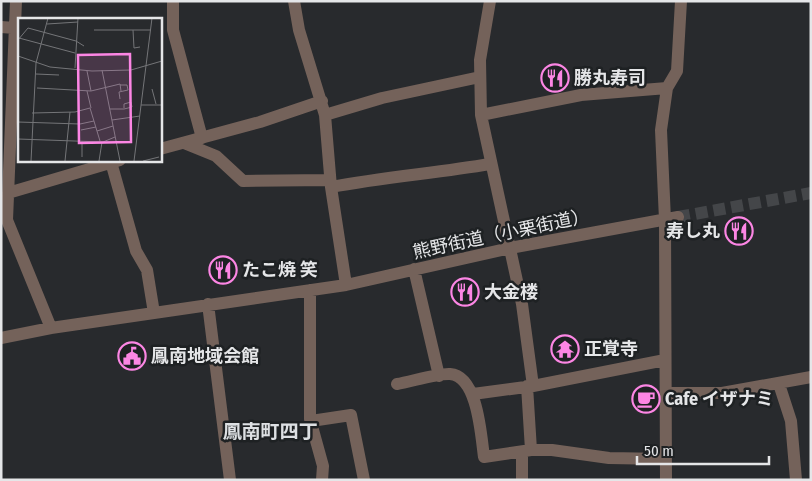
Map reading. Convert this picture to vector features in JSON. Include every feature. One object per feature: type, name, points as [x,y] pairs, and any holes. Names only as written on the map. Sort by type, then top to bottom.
[{"type":"street","points":[[16,1],[14,28],[16,68],[6,202],[7,220],[51,328]]},
{"type":"street","points":[[173,1],[173,30],[202,138]]},
{"type":"street","points":[[294,1],[298,30],[325,115],[331,184],[346,285]]},
{"type":"street","points":[[490,1],[480,60],[481,116],[522,304],[530,386],[526,451],[522,480]]},
{"type":"street","points":[[666,480],[665,220],[661,130],[667,88],[677,71],[681,1]]},
{"type":"street","points":[[1,27],[14,28]]},
{"type":"street","points":[[325,115],[382,98],[480,77]]},
{"type":"street","points":[[481,116],[581,95],[667,88]]},
{"type":"street","points":[[161,149],[260,122],[322,101]]},
{"type":"street","points":[[184,143],[216,156],[244,181],[331,184],[438,173],[490,164]]},
{"type":"street","points":[[6,202],[115,161],[136,251],[147,270],[154,313]]},
{"type":"street","name":"熊野街道（小栗街道）","points":[[1,338],[51,328],[346,285],[510,248],[678,217]]},
{"type":"street","points":[[414,270],[439,376]]},
{"type":"street","points":[[310,290],[311,333],[308,359],[310,421],[323,466],[322,480]]},
{"type":"street","points":[[208,304],[230,480]]},
{"type":"street","points":[[474,394],[530,386],[665,360]]},
{"type":"street","points":[[397,384],[450,374],[460,378],[474,394],[484,457],[526,451],[552,450],[609,458],[666,458]]},
{"type":"street","points":[[667,393],[722,393],[811,377]]},
{"type":"street","points":[[780,384],[791,421],[796,480]]},
{"type":"street","points":[[310,421],[351,415],[364,480]]},
{"type":"tunnel","points":[[678,217],[811,193]]},
{"type":"place","name":"勝丸寿司","points":[[555,78]]},
{"type":"place","name":"寿し丸","points":[[739,231]]},
{"type":"place","name":"たこ焼 笑","points":[[223,270]]},
{"type":"place","name":"大金楼","points":[[465,292]]},
{"type":"place","name":"正覚寺","points":[[565,349]]},
{"type":"place","name":"鳳南地域会館","points":[[132,356]]},
{"type":"place","name":"Cafe イザナミ","points":[[646,399]]},
{"type":"district","name":"鳳南町四丁","points":[[270,431]]}]
